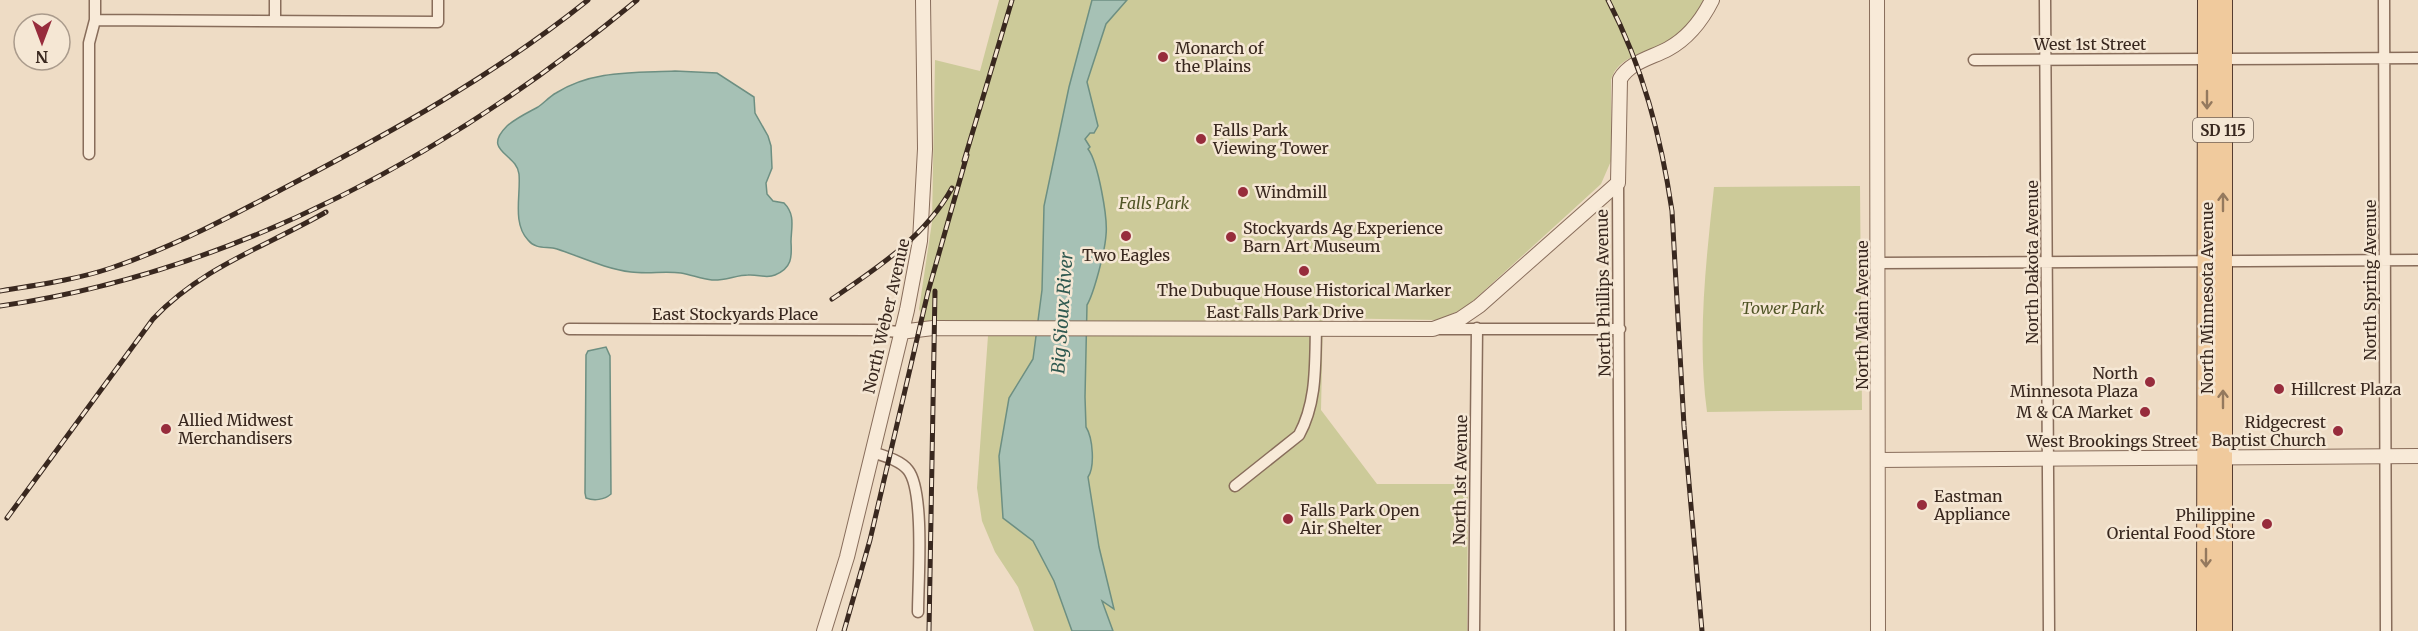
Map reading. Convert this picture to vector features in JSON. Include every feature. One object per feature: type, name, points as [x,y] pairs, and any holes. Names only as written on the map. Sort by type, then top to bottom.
[{"type":"main road","name":"North Minnesota Avenue","points":[[2207,0],[2215,59]]},
{"type":"main road","name":"North Minnesota Avenue","points":[[2223,0],[2215,59],[2214,261],[2215,457],[2223,631]]},
{"type":"main road","name":"North Minnesota Avenue","points":[[2206,631],[2215,457]]},
{"type":"street","points":[[89,154],[89,43],[95,20],[95,0]]},
{"type":"street","points":[[275,0],[275,21]]},
{"type":"street","points":[[95,20],[438,22],[438,0]]},
{"type":"street","name":"North Weber Avenue","points":[[824,631],[847,557],[916,261],[922,223],[925,149],[923,0]]},
{"type":"street","name":"North Phillips Avenue","points":[[1620,631],[1618,183],[1620,79],[1631,66],[1680,42],[1702,18],[1712,0]]},
{"type":"street","name":"North Main Avenue","points":[[1877,0],[1878,631]]},
{"type":"street","name":"North Dakota Avenue","points":[[2045,0],[2049,631]]},
{"type":"street","name":"North Spring Avenue","points":[[2385,0],[2386,631]]},
{"type":"street","name":"West 1st Street","points":[[1974,60],[2418,58]]},
{"type":"street","name":"East Falls Park Drive","points":[[900,332],[926,328],[1433,329],[1460,318],[1479,306],[1618,183]]},
{"type":"street","points":[[1878,263],[2418,260]]},
{"type":"street","points":[[1235,486],[1299,435],[1304,426],[1315,377],[1316,328]]},
{"type":"street","name":"North 1st Avenue","points":[[1474,631],[1477,328]]},
{"type":"street","name":"East Stockyards Place","points":[[569,329],[900,332]]},
{"type":"street","points":[[1433,329],[1620,329]]},
{"type":"street","points":[[872,452],[902,465],[909,471],[915,487],[919,519],[918,612]]},
{"type":"street","name":"West Brookings Street","points":[[1878,460],[2418,456]]},
{"type":"green space","name":"Falls Park","points":[[999,0],[1704,0],[1690,22],[1676,35],[1663,44],[1628,59],[1615,71],[1611,80],[1611,161],[1601,184],[1465,308],[1438,320],[1323,318],[1321,410],[1377,484],[1468,484],[1467,631],[1034,631],[1018,587],[995,552],[982,521],[977,488],[989,322],[924,321],[919,309],[932,222],[935,60],[980,71]]},
{"type":"green space","name":"Tower Park","points":[[1860,186],[1862,410],[1707,412],[1703,328],[1714,187]]},
{"type":"water","name":"Big Sioux River","points":[[1092,0],[1127,0],[1106,24],[1087,82],[1098,126],[1094,133],[1090,133],[1085,139],[1090,147],[1088,149],[1099,177],[1106,227],[1101,261],[1087,305],[1086,427],[1092,452],[1092,467],[1088,477],[1099,547],[1114,609],[1102,601],[1113,631],[1072,631],[1054,581],[1033,541],[1003,518],[999,456],[1009,398],[1033,359],[1042,290],[1044,206],[1069,87]]},
{"type":"water","points":[[675,71],[717,73],[754,97],[755,113],[771,146],[772,168],[766,183],[767,194],[773,201],[784,203],[791,217],[791,257],[788,265],[781,272],[768,277],[744,275],[717,280],[681,273],[631,272],[603,266],[557,249],[534,245],[523,233],[518,208],[519,174],[517,167],[502,152],[498,142],[507,126],[556,93],[584,80],[614,74]]},
{"type":"water","points":[[606,347],[610,356],[611,494],[602,499],[592,499],[586,498],[585,493],[586,355],[588,351]]},
{"type":"railway","points":[[0,291],[70,279],[111,268],[157,251],[223,220],[404,123],[517,53],[588,0]]},
{"type":"railway","points":[[0,306],[88,289],[174,265],[258,234],[339,197],[418,154],[494,107],[567,55],[637,0]]},
{"type":"railway","points":[[964,161],[1012,0]]},
{"type":"railway","points":[[1608,0],[1631,51],[1649,103],[1672,211],[1684,426],[1702,631]]},
{"type":"railway","points":[[844,631],[870,540],[928,292],[967,155]]},
{"type":"railway","points":[[832,299],[899,250],[928,222],[952,188]]},
{"type":"railway","points":[[7,518],[153,319],[192,285],[213,272],[326,212]]},
{"type":"railway","points":[[929,631],[935,291]]},
{"type":"place","name":"Monarch of the Plains","points":[[1163,57]]},
{"type":"place","name":"Falls Park Viewing Tower","points":[[1201,139]]},
{"type":"place","name":"Windmill","points":[[1243,192]]},
{"type":"place","name":"Two Eagles","points":[[1126,236]]},
{"type":"place","name":"Stockyards Ag Experience Barn Art Museum","points":[[1231,237]]},
{"type":"place","name":"The Dubuque House Historical Marker","points":[[1304,271]]},
{"type":"place","name":"North Minnesota Plaza","points":[[2150,382]]},
{"type":"place","name":"Hillcrest Plaza","points":[[2279,389]]},
{"type":"place","name":"M & CA Market","points":[[2145,412]]},
{"type":"place","name":"Allied Midwest Merchandisers","points":[[166,429]]},
{"type":"place","name":"Ridgecrest Baptist Church","points":[[2338,431]]},
{"type":"place","name":"Eastman Appliance","points":[[1922,505]]},
{"type":"place","name":"Falls Park Open Air Shelter","points":[[1288,519]]},
{"type":"place","name":"Philippine Oriental Food Store","points":[[2267,524]]}]
